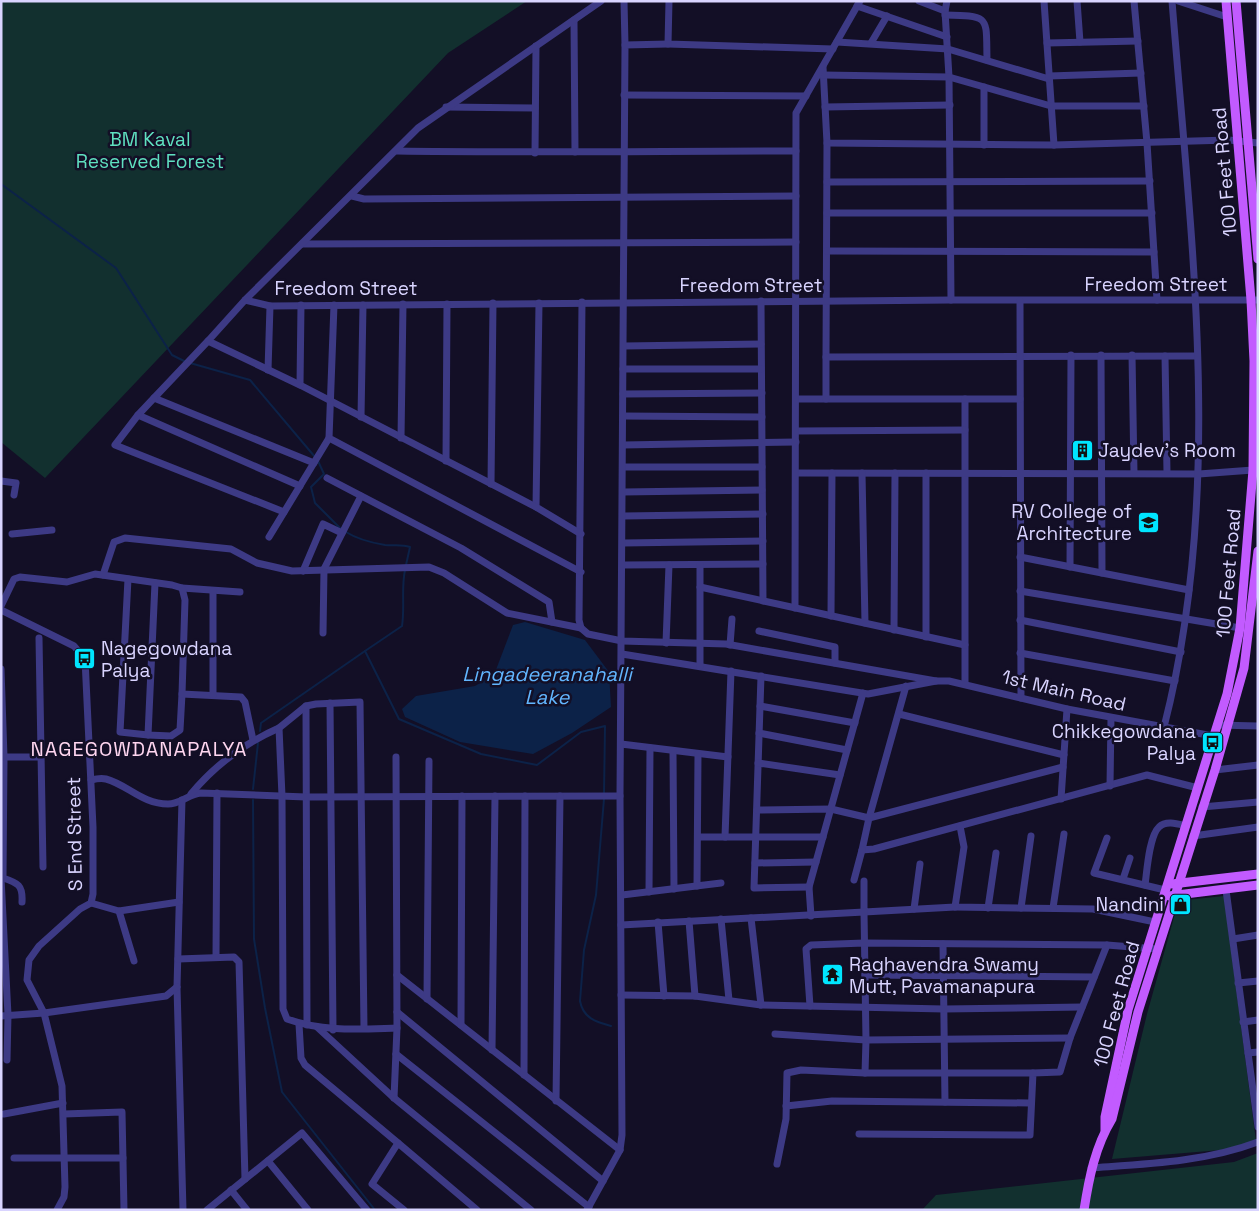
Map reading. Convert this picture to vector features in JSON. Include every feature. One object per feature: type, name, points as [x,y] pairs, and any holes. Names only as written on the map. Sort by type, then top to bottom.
[{"type":"main road","name":"100 Feet Road","points":[[1105,1130],[1104,1117],[1128,1010],[1155,922],[1167,892],[1214,736],[1234,666],[1240,628],[1253,470],[1255,300],[1226,1]]},
{"type":"main road","name":"100 Feet Road","points":[[1236,1],[1258,259]]},
{"type":"main road","name":"100 Feet Road","points":[[1084,1210],[1091,1168],[1105,1130],[1112,1119],[1138,1012],[1157,949],[1167,892],[1177,884],[1215,770],[1244,668],[1258,551]]},
{"type":"main road","points":[[1177,884],[1258,874]]},
{"type":"main road","points":[[1167,892],[1226,890],[1258,885]]},
{"type":"street","points":[[284,512],[115,445],[138,415],[245,300],[352,196],[418,128],[445,107],[601,1]]},
{"type":"street","points":[[396,1054],[588,1208],[620,1150],[622,1135],[620,796],[624,369],[624,1]]},
{"type":"street","points":[[668,44],[669,1]]},
{"type":"street","points":[[919,1],[945,13],[976,16],[982,19],[986,28],[986,60]]},
{"type":"street","points":[[947,1],[945,13],[950,105],[951,300]]},
{"type":"street","points":[[1044,1],[1054,145]]},
{"type":"street","points":[[1076,1],[1080,42]]},
{"type":"street","points":[[1134,1],[1150,181],[1157,300]]},
{"type":"street","points":[[1164,726],[1175,681],[1186,620],[1199,474],[1196,300],[1172,1]]},
{"type":"street","points":[[1178,1],[1227,17]]},
{"type":"street","points":[[795,608],[796,113],[823,71],[835,45],[859,4],[947,37]]},
{"type":"street","points":[[871,43],[887,16]]},
{"type":"street","points":[[574,20],[575,152]]},
{"type":"street","points":[[1047,43],[1138,41]]},
{"type":"street","points":[[625,45],[835,45],[871,43],[948,49],[1049,77],[1141,73]]},
{"type":"street","points":[[535,153],[536,46]]},
{"type":"street","points":[[823,71],[949,77],[1051,106],[1144,106]]},
{"type":"street","points":[[823,71],[828,182],[826,399]]},
{"type":"street","points":[[984,87],[984,145]]},
{"type":"street","points":[[624,95],[806,96]]},
{"type":"street","points":[[825,107],[950,105]]},
{"type":"street","points":[[445,107],[535,108]]},
{"type":"street","points":[[827,143],[1054,145],[1238,140],[1258,143]]},
{"type":"street","points":[[397,151],[535,153],[624,151],[796,152]]},
{"type":"street","points":[[828,182],[1150,181]]},
{"type":"street","points":[[352,196],[364,199],[796,196]]},
{"type":"street","points":[[828,213],[1152,213]]},
{"type":"street","points":[[302,244],[796,242]]},
{"type":"street","points":[[828,251],[1154,252]]},
{"type":"street","name":"Freedom Street","points":[[245,300],[270,306],[826,300],[1255,300]]},
{"type":"street","points":[[761,301],[763,601]]},
{"type":"street","points":[[1020,301],[1021,698]]},
{"type":"street","points":[[536,507],[539,302]]},
{"type":"street","points":[[581,628],[579,620],[582,534],[582,302]]},
{"type":"street","points":[[491,484],[494,303]]},
{"type":"street","points":[[401,438],[403,304]]},
{"type":"street","points":[[446,461],[448,304]]},
{"type":"street","points":[[300,385],[301,305]]},
{"type":"street","points":[[269,537],[329,438],[334,305]]},
{"type":"street","points":[[361,417],[363,305]]},
{"type":"street","points":[[268,370],[270,306]]},
{"type":"street","points":[[208,341],[300,385],[536,507],[582,534]]},
{"type":"street","points":[[624,346],[761,344]]},
{"type":"street","points":[[1070,567],[1071,355]]},
{"type":"street","points":[[1101,355],[1102,573]]},
{"type":"street","points":[[1132,356],[1134,474]]},
{"type":"street","points":[[1164,356],[1167,474]]},
{"type":"street","points":[[826,357],[1197,356]]},
{"type":"street","points":[[624,369],[762,369]]},
{"type":"street","points":[[623,394],[762,393]]},
{"type":"street","points":[[154,398],[314,462]]},
{"type":"street","points":[[796,399],[1020,399]]},
{"type":"street","points":[[965,399],[965,684]]},
{"type":"street","points":[[138,415],[300,486]]},
{"type":"street","points":[[623,416],[762,417]]},
{"type":"street","points":[[796,430],[965,430]]},
{"type":"street","points":[[329,438],[581,572]]},
{"type":"street","points":[[623,445],[796,442]]},
{"type":"street","points":[[623,467],[762,466]]},
{"type":"street","points":[[796,473],[1199,474],[1253,470]]},
{"type":"street","points":[[831,616],[832,473]]},
{"type":"street","points":[[862,473],[865,623]]},
{"type":"street","points":[[894,630],[895,473]]},
{"type":"street","points":[[926,473],[926,637]]},
{"type":"street","points":[[327,478],[461,548],[549,602],[552,622]]},
{"type":"street","points":[[1,481],[16,483],[14,495]]},
{"type":"street","points":[[623,492],[762,490]]},
{"type":"street","points":[[323,633],[324,569],[361,496]]},
{"type":"street","points":[[623,516],[762,514]]},
{"type":"street","points":[[303,571],[323,524],[342,533]]},
{"type":"street","points":[[12,534],[52,530]]},
{"type":"street","points":[[102,575],[114,542],[125,538],[231,549],[257,563],[292,571],[429,567],[444,574],[507,613],[581,628],[588,634],[622,640],[666,643],[700,642],[730,645],[936,681]]},
{"type":"street","points":[[623,543],[763,541]]},
{"type":"street","points":[[1020,557],[1189,590]]},
{"type":"street","points":[[623,565],[763,564]]},
{"type":"street","points":[[666,643],[669,565]]},
{"type":"street","points":[[700,565],[700,666]]},
{"type":"street","points":[[1,606],[16,578],[67,582],[95,574],[156,582],[182,588],[240,592]]},
{"type":"street","points":[[128,579],[120,732],[171,736],[180,730],[185,600],[182,588]]},
{"type":"street","points":[[148,735],[156,582]]},
{"type":"street","points":[[700,587],[964,645]]},
{"type":"street","points":[[212,694],[213,591]]},
{"type":"street","points":[[1020,591],[1240,628]]},
{"type":"street","name":"S End Street","points":[[1,610],[74,646],[85,660],[93,827],[93,894],[91,903],[80,909],[39,946],[29,960],[27,980],[44,1013],[62,1086],[65,1158],[64,1197],[57,1210]]},
{"type":"street","points":[[730,645],[732,619]]},
{"type":"street","points":[[1020,620],[1181,652]]},
{"type":"street","points":[[759,631],[835,647],[835,663]]},
{"type":"street","points":[[39,638],[43,867]]},
{"type":"street","points":[[1020,653],[1175,681]]},
{"type":"street","points":[[622,654],[863,693],[936,681]]},
{"type":"street","points":[[1,669],[4,757],[2,878],[7,1060]]},
{"type":"street","points":[[725,837],[731,671]]},
{"type":"street","points":[[761,676],[754,888],[809,887]]},
{"type":"street","name":"1st Main Road","points":[[936,681],[965,684],[1067,709],[1224,738]]},
{"type":"street","points":[[854,880],[868,818],[906,686]]},
{"type":"street","points":[[811,916],[809,887],[863,693]]},
{"type":"street","points":[[182,694],[242,696],[253,740]]},
{"type":"street","points":[[90,780],[106,779],[133,794],[156,803],[170,804],[182,800],[191,794],[206,776],[253,740],[279,728],[306,706],[360,702],[364,1029]]},
{"type":"street","points":[[330,703],[333,1030]]},
{"type":"street","points":[[306,706],[303,1024],[301,1058],[305,1065],[477,1210]]},
{"type":"street","points":[[760,706],[855,723]]},
{"type":"street","points":[[1061,799],[1067,709]]},
{"type":"street","points":[[899,714],[1064,755]]},
{"type":"street","points":[[1110,786],[1111,718]]},
{"type":"street","points":[[1217,725],[1258,726]]},
{"type":"street","points":[[279,728],[282,796],[283,1009],[287,1019],[333,1030],[397,1028]]},
{"type":"street","points":[[759,733],[847,750]]},
{"type":"street","points":[[621,744],[728,757]]},
{"type":"street","points":[[649,892],[650,748]]},
{"type":"street","points":[[673,751],[674,889]]},
{"type":"street","points":[[697,886],[698,754]]},
{"type":"street","points":[[4,757],[41,757]]},
{"type":"street","points":[[394,1098],[397,1028],[396,757]]},
{"type":"street","points":[[427,999],[430,761]]},
{"type":"street","points":[[758,763],[840,775]]},
{"type":"street","points":[[1215,770],[1258,765]]},
{"type":"street","points":[[757,810],[831,809],[868,818],[1063,767]]},
{"type":"street","points":[[862,850],[874,849],[1147,776],[1198,788]]},
{"type":"street","points":[[191,794],[217,793],[306,797],[620,796]]},
{"type":"street","points":[[216,956],[217,793]]},
{"type":"street","points":[[461,1025],[462,796]]},
{"type":"street","points":[[492,1050],[495,796]]},
{"type":"street","points":[[524,1075],[526,796]]},
{"type":"street","points":[[556,1100],[560,796]]},
{"type":"street","points":[[182,800],[177,987],[183,1210]]},
{"type":"street","points":[[1202,807],[1258,802]]},
{"type":"street","points":[[1144,885],[1153,838],[1159,827],[1167,823],[1186,826]]},
{"type":"street","points":[[955,907],[964,847],[960,826]]},
{"type":"street","points":[[1193,836],[1258,827]]},
{"type":"street","points":[[1052,908],[1064,834]]},
{"type":"street","points":[[1021,908],[1031,836]]},
{"type":"street","points":[[698,837],[823,837]]},
{"type":"street","points":[[1107,838],[1093,872],[1167,892]]},
{"type":"street","points":[[988,908],[996,853]]},
{"type":"street","points":[[1123,879],[1130,858]]},
{"type":"street","points":[[755,862],[816,862]]},
{"type":"street","points":[[914,909],[920,864]]},
{"type":"street","points":[[2,878],[22,886],[22,902]]},
{"type":"street","points":[[864,882],[865,1073]]},
{"type":"street","points":[[622,895],[721,883]]},
{"type":"street","points":[[1226,890],[1243,1022],[1255,1083],[1258,1127]]},
{"type":"street","points":[[91,903],[118,910],[179,902]]},
{"type":"street","points":[[621,925],[955,907],[1094,909],[1155,922]]},
{"type":"street","points":[[118,910],[134,961]]},
{"type":"street","points":[[751,918],[761,1005]]},
{"type":"street","points":[[721,919],[729,1000]]},
{"type":"street","points":[[689,921],[695,996]]},
{"type":"street","points":[[658,922],[664,996]]},
{"type":"street","points":[[1233,939],[1258,935]]},
{"type":"street","points":[[810,1006],[808,947],[864,943],[1106,945],[1157,949]]},
{"type":"street","points":[[943,944],[945,1102]]},
{"type":"street","points":[[777,1164],[786,1119],[787,1073],[801,1070],[865,1073],[1060,1072],[1070,1038],[1106,945]]},
{"type":"street","points":[[178,959],[216,956],[234,957],[239,962],[245,1179]]},
{"type":"street","points":[[397,975],[620,1150]]},
{"type":"street","points":[[865,975],[1094,977]]},
{"type":"street","points":[[1238,983],[1258,981]]},
{"type":"street","points":[[5,1015],[44,1013],[166,996],[177,987]]},
{"type":"street","points":[[621,995],[695,996],[761,1005],[944,1008],[1082,1007]]},
{"type":"street","points":[[397,1012],[603,1181]]},
{"type":"street","points":[[1243,1022],[1258,1020]]},
{"type":"street","points":[[317,1027],[394,1098],[531,1210]]},
{"type":"street","points":[[775,1034],[866,1040],[1070,1038]]},
{"type":"street","points":[[1248,1053],[1258,1052]]},
{"type":"street","points":[[859,1134],[1030,1135],[1030,1103],[1033,1073]]},
{"type":"street","points":[[786,1106],[832,1101],[1030,1103]]},
{"type":"street","points":[[4,1114],[63,1103]]},
{"type":"street","points":[[64,1114],[122,1112],[124,1210]]},
{"type":"street","points":[[207,1210],[302,1133],[366,1210]]},
{"type":"street","points":[[1091,1168],[1169,1162],[1239,1149],[1258,1142]]},
{"type":"street","points":[[398,1143],[372,1184],[404,1210]]},
{"type":"street","points":[[14,1158],[123,1158]]},
{"type":"street","points":[[268,1160],[308,1210]]},
{"type":"street","points":[[231,1190],[247,1210]]},
{"type":"green space","name":"BM Kaval Reserved Forest","points":[[1,1],[527,1],[448,53],[45,478],[1,442]]},
{"type":"green space","points":[[1224,896],[1256,1141],[1233,1149],[1112,1159],[1147,1014],[1176,910],[1184,909],[1186,900]]},
{"type":"green space","points":[[1258,1153],[1258,1210],[922,1210],[936,1195],[1234,1162]]},
{"type":"water","name":"Lingadeeranahalli Lake","points":[[525,622],[585,640],[609,672],[611,707],[572,733],[533,754],[460,742],[405,717],[402,709],[416,696],[475,686],[494,675],[513,625]]},
{"type":"waterway","points":[[1,184],[116,268],[172,355],[186,362]]},
{"type":"waterway","points":[[190,363],[250,380],[315,457]]},
{"type":"waterway","points":[[318,461],[324,474],[311,487],[315,503],[342,530]]},
{"type":"waterway","points":[[346,532],[360,539],[375,543],[410,547],[406,565]]},
{"type":"waterway","points":[[405,570],[402,626],[365,651],[399,719],[481,754],[537,765],[581,732],[605,726],[604,794]]},
{"type":"waterway","points":[[260,731],[261,723],[365,651]]},
{"type":"waterway","points":[[253,789],[258,743]]},
{"type":"waterway","points":[[604,799],[596,895],[584,950],[580,1001],[587,1015],[595,1021],[611,1026]]},
{"type":"waterway","points":[[253,800],[254,939],[265,1008],[282,1092],[375,1210]]},
{"type":"place","name":"Jaydev's Room","points":[[1082,450]]},
{"type":"place","name":"RV College of Architecture","points":[[1148,522]]},
{"type":"place","name":"Nagegowdana Palya","points":[[85,659]]},
{"type":"place","name":"Chikkegowdana Palya","points":[[1212,742]]},
{"type":"place","name":"Nandini","points":[[1180,904]]},
{"type":"place","name":"Raghavendra Swamy Mutt, Pavamanapura","points":[[833,975]]},
{"type":"district","name":"NAGEGOWDANAPALYA","points":[[139,749]]}]
